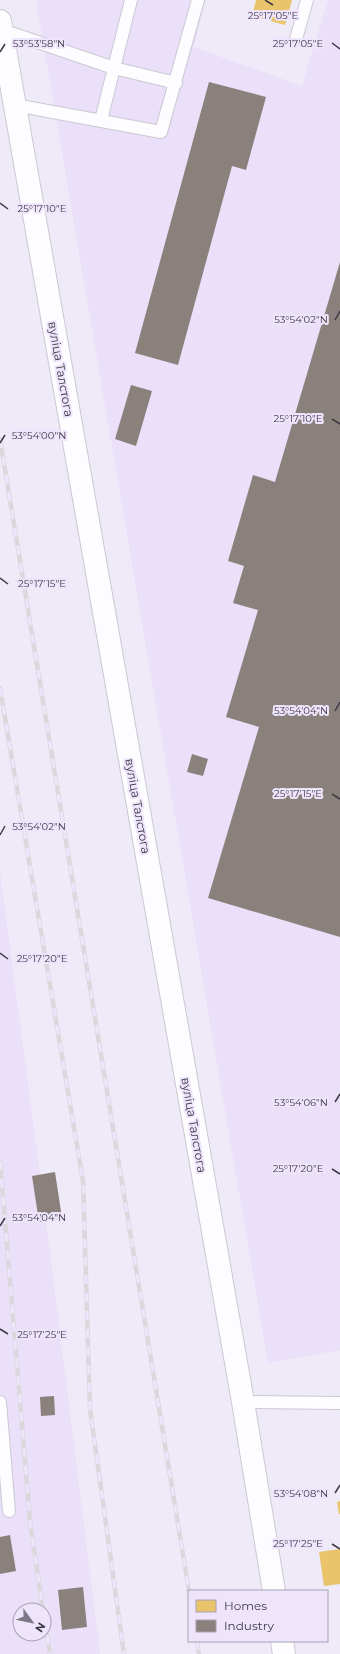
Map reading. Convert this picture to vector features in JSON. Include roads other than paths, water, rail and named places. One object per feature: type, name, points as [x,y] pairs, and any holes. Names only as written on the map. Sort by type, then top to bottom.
[{"type":"main road","name":"вуліца Талстога","points":[[1,26],[243,1402],[274,1590]]},
{"type":"main road","points":[[282,1642],[284,1654]]},
{"type":"lane","points":[[101,120],[130,0]]},
{"type":"lane","points":[[15,106],[162,132],[198,0]]},
{"type":"lane","points":[[296,39],[306,0]]},
{"type":"lane","points":[[1,26],[114,68],[176,83]]},
{"type":"lane","points":[[0,1402],[9,1511]]},
{"type":"lane","points":[[243,1402],[340,1403]]},
{"type":"railway","points":[[0,439],[189,1590]]},
{"type":"railway","points":[[0,688],[83,1181],[90,1409],[124,1654]]},
{"type":"railway","points":[[0,1161],[30,1521],[42,1602]]},
{"type":"railway","points":[[48,1642],[50,1654]]},
{"type":"railway","points":[[197,1642],[199,1654]]}]
